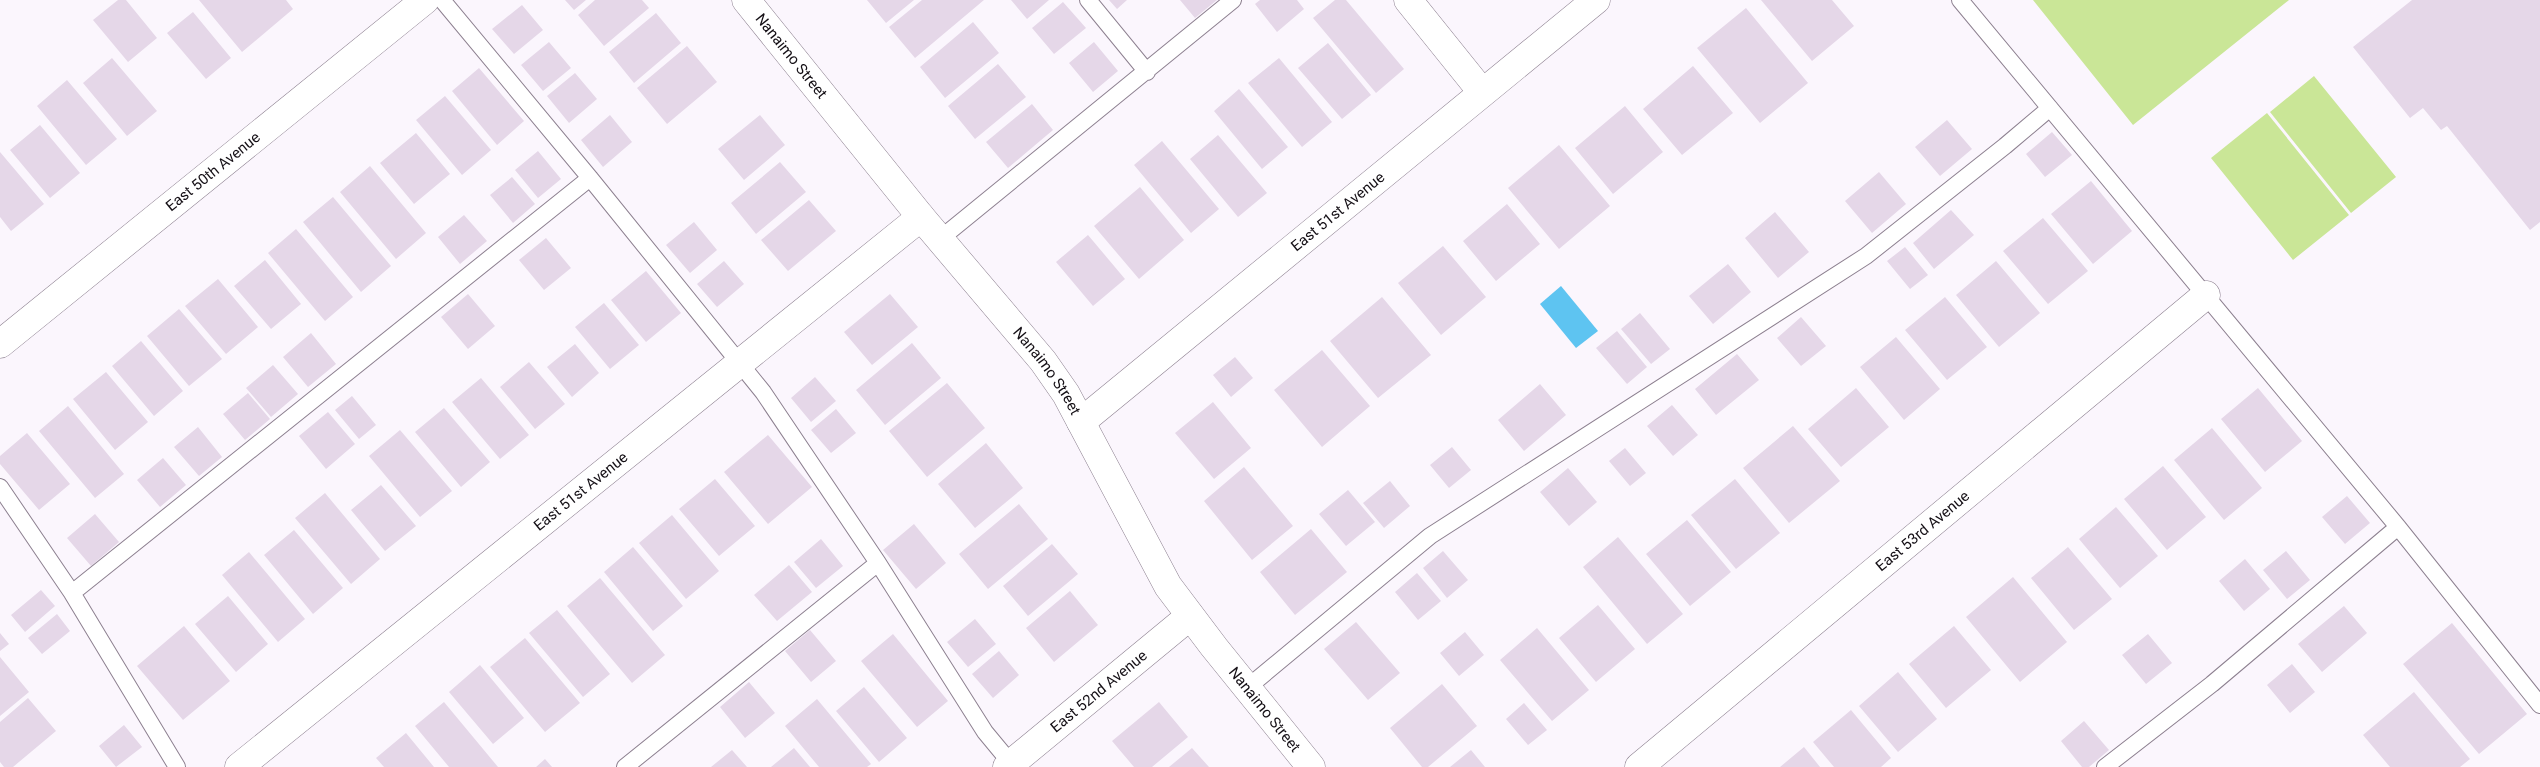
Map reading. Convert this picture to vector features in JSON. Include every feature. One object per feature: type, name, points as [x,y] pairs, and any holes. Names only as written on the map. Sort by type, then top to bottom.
[{"type":"street","name":"East 50th Avenue","points":[[0,344],[425,0]]},
{"type":"street","name":"Nanaimo Street","points":[[746,0],[921,217],[1043,361],[1066,394],[1168,586],[1311,767]]},
{"type":"street","points":[[1408,0],[1482,92]]},
{"type":"street","name":"East 51st Avenue","points":[[1081,422],[1596,0]]},
{"type":"street","name":"East 51st Avenue","points":[[239,767],[921,217]]},
{"type":"street","name":"East 53rd Avenue","points":[[1639,767],[2206,295]]},
{"type":"street","name":"East 52nd Avenue","points":[[1011,766],[1190,616]]},
{"type":"lane","points":[[442,0],[590,178],[763,392],[878,563],[986,732],[1011,766]]},
{"type":"lane","points":[[1088,0],[1147,72]]},
{"type":"lane","points":[[940,239],[1233,0]]},
{"type":"lane","points":[[1960,0],[2398,528],[2540,705]]},
{"type":"lane","points":[[1247,688],[1430,536],[1866,256],[2050,108]]},
{"type":"lane","points":[[72,593],[590,178]]},
{"type":"lane","points":[[0,487],[72,593],[177,767]]},
{"type":"lane","points":[[2105,767],[2212,684],[2398,528]]},
{"type":"lane","points":[[625,767],[878,563]]},
{"type":"green space","points":[[2033,0],[2289,0],[2133,125]]},
{"type":"green space","points":[[2314,76],[2396,177],[2351,213],[2270,112]]},
{"type":"green space","points":[[2267,113],[2349,215],[2293,260],[2211,158]]},
{"type":"water","points":[[1561,286],[1598,331],[1576,348],[1540,304]]},
{"type":"building","points":[[118,0],[126,0],[157,38],[128,62],[93,20]]},
{"type":"building","points":[[199,0],[286,0],[293,9],[242,52]]},
{"type":"building","points":[[565,0],[586,0],[574,10]]},
{"type":"building","points":[[595,0],[642,0],[649,8],[604,46],[578,15]]},
{"type":"building","points":[[867,0],[914,0],[886,23]]},
{"type":"building","points":[[922,0],[984,0],[915,58],[889,27]]},
{"type":"building","points":[[1011,0],[1049,0],[1027,19]]},
{"type":"building","points":[[1109,0],[1127,0],[1117,9]]},
{"type":"building","points":[[1180,0],[1217,0],[1195,18]]},
{"type":"building","points":[[1260,0],[1297,0],[1304,9],[1277,32],[1255,4]]},
{"type":"building","points":[[1335,0],[1346,0],[1404,69],[1376,93],[1313,18]]},
{"type":"building","points":[[1761,0],[1832,0],[1854,26],[1812,61]]},
{"type":"building","points":[[2412,0],[2540,0],[2540,222],[2530,230],[2447,126],[2441,130],[2423,108],[2410,118],[2353,47]]},
{"type":"building","points":[[1063,2],[1086,28],[1054,54],[1032,28]]},
{"type":"building","points":[[522,5],[543,30],[514,54],[492,29]]},
{"type":"building","points":[[1746,8],[1808,83],[1760,123],[1697,48]]},
{"type":"building","points":[[193,12],[231,58],[206,79],[167,33]]},
{"type":"building","points":[[656,13],[681,43],[634,83],[609,52]]},
{"type":"building","points":[[973,22],[999,53],[945,98],[920,67]]},
{"type":"building","points":[[549,42],[571,68],[543,91],[521,65]]},
{"type":"building","points":[[1094,42],[1118,71],[1093,92],[1069,63]]},
{"type":"building","points":[[1328,43],[1371,95],[1342,119],[1298,68]]},
{"type":"building","points":[[687,46],[717,82],[667,124],[637,88]]},
{"type":"building","points":[[112,58],[157,111],[127,136],[83,83]]},
{"type":"building","points":[[1279,58],[1332,122],[1302,147],[1248,83]]},
{"type":"building","points":[[998,64],[1026,97],[975,139],[948,106]]},
{"type":"building","points":[[1693,66],[1733,113],[1682,155],[1643,109]]},
{"type":"building","points":[[479,68],[524,121],[497,145],[452,91]]},
{"type":"building","points":[[575,73],[597,99],[569,123],[547,96]]},
{"type":"building","points":[[67,80],[117,139],[86,165],[37,106]]},
{"type":"building","points":[[1239,89],[1288,147],[1262,169],[1214,111]]},
{"type":"building","points":[[445,96],[491,150],[462,175],[416,120]]},
{"type":"building","points":[[1032,104],[1053,130],[1008,168],[986,142]]},
{"type":"building","points":[[1625,106],[1663,152],[1613,194],[1575,148]]},
{"type":"building","points":[[610,115],[632,142],[603,167],[581,140]]},
{"type":"building","points":[[760,115],[785,145],[744,180],[718,149]]},
{"type":"building","points":[[1947,120],[1972,149],[1940,176],[1915,147]]},
{"type":"building","points":[[40,125],[80,173],[50,198],[10,150]]},
{"type":"building","points":[[2052,132],[2072,155],[2045,177],[2026,154]]},
{"type":"building","points":[[416,133],[450,174],[414,204],[380,163]]},
{"type":"building","points":[[1218,135],[1267,193],[1238,217],[1190,159]]},
{"type":"building","points":[[1162,141],[1219,209],[1191,233],[1134,165]]},
{"type":"building","points":[[1559,145],[1610,206],[1559,249],[1508,188]]},
{"type":"building","points":[[538,151],[561,179],[538,198],[515,170]]},
{"type":"building","points":[[0,152],[44,204],[11,231],[0,217]]},
{"type":"building","points":[[780,162],[806,192],[756,234],[731,203]]},
{"type":"building","points":[[370,166],[426,233],[396,259],[340,192]]},
{"type":"building","points":[[1879,172],[1906,204],[1872,233],[1845,201]]},
{"type":"building","points":[[512,177],[535,204],[513,223],[490,195]]},
{"type":"building","points":[[2091,181],[2132,231],[2093,264],[2051,214]]},
{"type":"building","points":[[1140,187],[1184,240],[1139,279],[1094,226]]},
{"type":"building","points":[[333,197],[391,266],[361,292],[303,222]]},
{"type":"building","points":[[809,200],[836,231],[788,271],[761,240]]},
{"type":"building","points":[[1507,204],[1540,244],[1496,281],[1463,241]]},
{"type":"building","points":[[1951,210],[1974,235],[1934,269],[1913,243]]},
{"type":"building","points":[[1775,212],[1809,252],[1778,278],[1745,238]]},
{"type":"building","points":[[464,215],[487,241],[460,264],[438,237]]},
{"type":"building","points":[[2043,218],[2088,271],[2048,304],[2003,251]]},
{"type":"building","points":[[694,222],[717,250],[690,273],[666,245]]},
{"type":"building","points":[[296,229],[353,297],[325,321],[268,253]]},
{"type":"building","points":[[1088,235],[1125,279],[1093,306],[1056,262]]},
{"type":"building","points":[[546,238],[571,268],[544,290],[519,260]]},
{"type":"building","points":[[1443,246],[1486,297],[1441,335],[1398,283]]},
{"type":"building","points":[[1905,247],[1928,275],[1910,289],[1887,261]]},
{"type":"building","points":[[265,260],[301,304],[271,329],[234,286]]},
{"type":"building","points":[[724,261],[744,284],[717,307],[697,284]]},
{"type":"building","points":[[1996,261],[2040,313],[1999,347],[1956,295]]},
{"type":"building","points":[[1728,264],[1751,292],[1713,324],[1689,296]]},
{"type":"building","points":[[646,271],[681,313],[646,342],[611,300]]},
{"type":"building","points":[[218,279],[258,327],[226,354],[185,306]]},
{"type":"building","points":[[468,294],[495,326],[468,349],[441,317]]},
{"type":"building","points":[[890,294],[918,327],[872,365],[844,332]]},
{"type":"building","points":[[1382,297],[1431,355],[1378,398],[1330,341]]},
{"type":"building","points":[[1945,297],[1987,347],[1947,380],[1905,330]]},
{"type":"building","points":[[604,303],[639,345],[610,369],[575,327]]},
{"type":"building","points":[[179,309],[222,359],[189,386],[147,336]]},
{"type":"building","points":[[1640,313],[1670,349],[1651,364],[1621,329]]},
{"type":"building","points":[[1801,317],[1826,346],[1801,366],[1777,338]]},
{"type":"building","points":[[1617,331],[1647,367],[1627,384],[1596,348]]},
{"type":"building","points":[[311,333],[336,364],[308,387],[283,357]]},
{"type":"building","points":[[1896,337],[1940,389],[1904,420],[1860,367]]},
{"type":"building","points":[[141,341],[183,391],[154,416],[112,366]]},
{"type":"building","points":[[912,343],[941,378],[885,425],[856,390]]},
{"type":"building","points":[[575,344],[599,373],[572,397],[547,367]]},
{"type":"building","points":[[1322,350],[1370,406],[1322,447],[1274,390]]},
{"type":"building","points":[[1737,354],[1759,380],[1716,415],[1695,389]]},
{"type":"building","points":[[1235,357],[1253,378],[1231,397],[1213,375]]},
{"type":"building","points":[[529,362],[565,404],[535,429],[500,387]]},
{"type":"building","points":[[273,365],[298,394],[271,417],[246,388]]},
{"type":"building","points":[[106,372],[148,422],[115,450],[73,399]]},
{"type":"building","points":[[815,377],[836,401],[811,422],[791,398]]},
{"type":"building","points":[[481,378],[529,435],[500,459],[452,402]]},
{"type":"building","points":[[947,383],[985,428],[927,477],[889,431]]},
{"type":"building","points":[[1540,384],[1566,415],[1524,451],[1498,420]]},
{"type":"building","points":[[1856,388],[1889,427],[1841,467],[1808,429]]},
{"type":"building","points":[[2258,388],[2302,441],[2265,472],[2221,419]]},
{"type":"building","points":[[248,393],[270,419],[245,440],[223,414]]},
{"type":"building","points":[[352,396],[376,425],[359,439],[335,410]]},
{"type":"building","points":[[1213,402],[1251,448],[1214,479],[1175,433]]},
{"type":"building","points":[[1672,405],[1698,435],[1673,456],[1647,426]]},
{"type":"building","points":[[68,406],[124,474],[95,498],[39,431]]},
{"type":"building","points":[[444,408],[490,462],[461,487],[415,432]]},
{"type":"building","points":[[836,409],[856,433],[831,453],[811,430]]},
{"type":"building","points":[[328,412],[355,444],[326,469],[299,436]]},
{"type":"building","points":[[1793,426],[1840,481],[1789,523],[1743,468]]},
{"type":"building","points":[[198,427],[222,457],[199,476],[174,447]]},
{"type":"building","points":[[2212,428],[2262,488],[2224,520],[2174,460]]},
{"type":"building","points":[[400,430],[452,491],[420,517],[369,456]]},
{"type":"building","points":[[27,433],[70,484],[39,510],[0,464],[0,456]]},
{"type":"building","points":[[768,435],[812,487],[768,524],[724,472]]},
{"type":"building","points":[[986,443],[1023,488],[975,528],[938,484]]},
{"type":"building","points":[[1452,447],[1471,470],[1449,488],[1430,465]]},
{"type":"building","points":[[1625,448],[1646,473],[1630,486],[1609,461]]},
{"type":"building","points":[[163,458],[186,485],[160,507],[137,480]]},
{"type":"building","points":[[2163,466],[2206,517],[2167,550],[2124,499]]},
{"type":"building","points":[[1244,467],[1293,526],[1252,560],[1204,501]]},
{"type":"building","points":[[1568,468],[1597,502],[1569,526],[1540,492]]},
{"type":"building","points":[[715,479],[755,526],[719,556],[679,509]]},
{"type":"building","points":[[1735,479],[1780,533],[1736,569],[1691,515]]},
{"type":"building","points":[[1390,481],[1410,506],[1384,528],[1363,503]]},
{"type":"building","points":[[381,485],[416,526],[385,551],[351,510]]},
{"type":"building","points":[[1348,490],[1375,522],[1346,546],[1319,514]]},
{"type":"building","points":[[325,493],[380,559],[351,584],[295,518]]},
{"type":"building","points":[[2347,496],[2370,523],[2345,544],[2322,517]]},
{"type":"building","points":[[1019,504],[1048,539],[988,589],[959,554]]},
{"type":"building","points":[[2116,507],[2158,556],[2120,588],[2079,539]]},
{"type":"building","points":[[95,514],[119,542],[91,566],[67,538]]},
{"type":"building","points":[[672,515],[719,571],[686,599],[639,543]]},
{"type":"building","points":[[1687,520],[1731,572],[1690,606],[1646,554]]},
{"type":"building","points":[[914,524],[946,563],[916,589],[883,550]]},
{"type":"building","points":[[1311,529],[1347,572],[1295,615],[1260,572]]},
{"type":"building","points":[[294,530],[343,588],[313,614],[264,555]]},
{"type":"building","points":[[1618,537],[1683,614],[1647,644],[1583,567]]},
{"type":"building","points":[[821,539],[843,566],[816,588],[794,562]]},
{"type":"building","points":[[1052,544],[1078,574],[1028,616],[1003,586]]},
{"type":"building","points":[[633,547],[683,606],[653,631],[604,572]]},
{"type":"building","points":[[2068,547],[2112,599],[2074,630],[2031,578]]},
{"type":"building","points":[[1443,551],[1468,580],[1447,598],[1423,568]]},
{"type":"building","points":[[2286,551],[2310,580],[2287,599],[2263,570]]},
{"type":"building","points":[[249,552],[305,619],[278,642],[222,575]]},
{"type":"building","points":[[2245,559],[2270,589],[2244,611],[2219,581]]},
{"type":"building","points":[[789,565],[812,592],[777,621],[754,595]]},
{"type":"building","points":[[1417,573],[1441,601],[1418,620],[1395,592]]},
{"type":"building","points":[[2013,577],[2067,642],[2020,682],[1966,617]]},
{"type":"building","points":[[600,578],[665,655],[632,683],[567,606]]},
{"type":"building","points":[[41,590],[55,606],[25,632],[11,615]]},
{"type":"building","points":[[1070,591],[1098,625],[1054,662],[1026,628]]},
{"type":"building","points":[[228,596],[268,644],[236,672],[195,624]]},
{"type":"building","points":[[1598,605],[1635,649],[1596,682],[1559,638]]},
{"type":"building","points":[[2344,606],[2367,633],[2322,672],[2298,644]]},
{"type":"building","points":[[557,610],[610,674],[583,697],[529,633]]},
{"type":"building","points":[[57,614],[70,631],[42,654],[28,638]]},
{"type":"building","points":[[975,619],[996,644],[968,667],[947,642]]},
{"type":"building","points":[[1356,622],[1400,673],[1368,700],[1324,649]]},
{"type":"building","points":[[2452,623],[2527,714],[2479,754],[2403,664]]},
{"type":"building","points":[[184,626],[230,681],[183,720],[137,666]]},
{"type":"building","points":[[1954,626],[1991,670],[1946,708],[1909,664]]},
{"type":"building","points":[[1537,628],[1589,690],[1552,721],[1500,660]]},
{"type":"building","points":[[810,630],[836,661],[811,682],[785,651]]},
{"type":"building","points":[[1465,632],[1484,655],[1459,676],[1440,653]]},
{"type":"building","points":[[0,633],[9,644],[0,651]]},
{"type":"building","points":[[893,634],[948,701],[917,727],[861,661]]},
{"type":"building","points":[[2148,634],[2172,663],[2146,684],[2122,655]]},
{"type":"building","points":[[525,638],[580,703],[545,732],[490,667]]},
{"type":"building","points":[[999,651],[1019,675],[993,698],[972,674]]},
{"type":"building","points":[[0,657],[29,692],[0,716]]},
{"type":"building","points":[[2292,664],[2315,692],[2290,713],[2267,685]]},
{"type":"building","points":[[480,665],[524,718],[493,744],[449,692]]},
{"type":"building","points":[[1898,672],[1937,719],[1898,752],[1859,706]]},
{"type":"building","points":[[749,682],[775,713],[745,738],[720,707]]},
{"type":"building","points":[[1442,684],[1477,726],[1428,767],[1422,767],[1390,728]]},
{"type":"building","points":[[864,687],[907,738],[879,762],[836,711]]},
{"type":"building","points":[[2414,692],[2470,759],[2460,767],[2390,767],[2363,735]]},
{"type":"building","points":[[28,698],[56,731],[13,767],[4,767],[0,762],[0,722]]},
{"type":"building","points":[[817,699],[871,764],[867,767],[819,767],[785,726]]},
{"type":"building","points":[[444,702],[498,767],[449,767],[415,726]]},
{"type":"building","points":[[1159,702],[1188,737],[1152,767],[1134,767],[1112,741]]},
{"type":"building","points":[[1524,703],[1547,730],[1528,745],[1506,719]]},
{"type":"building","points":[[1851,710],[1891,758],[1881,767],[1834,767],[1813,742]]},
{"type":"building","points":[[2084,721],[2109,750],[2089,767],[2082,767],[2061,741]]},
{"type":"building","points":[[124,725],[142,747],[116,767],[99,746]]},
{"type":"building","points":[[406,733],[434,767],[384,767],[376,758]]},
{"type":"building","points":[[1804,747],[1820,767],[1780,767]]},
{"type":"building","points":[[794,748],[810,767],[771,767]]},
{"type":"building","points":[[1192,748],[1209,767],[1169,767]]},
{"type":"building","points":[[732,750],[747,767],[711,767]]},
{"type":"building","points":[[1471,750],[1485,767],[1450,767]]},
{"type":"building","points":[[545,759],[552,767],[536,767]]}]
